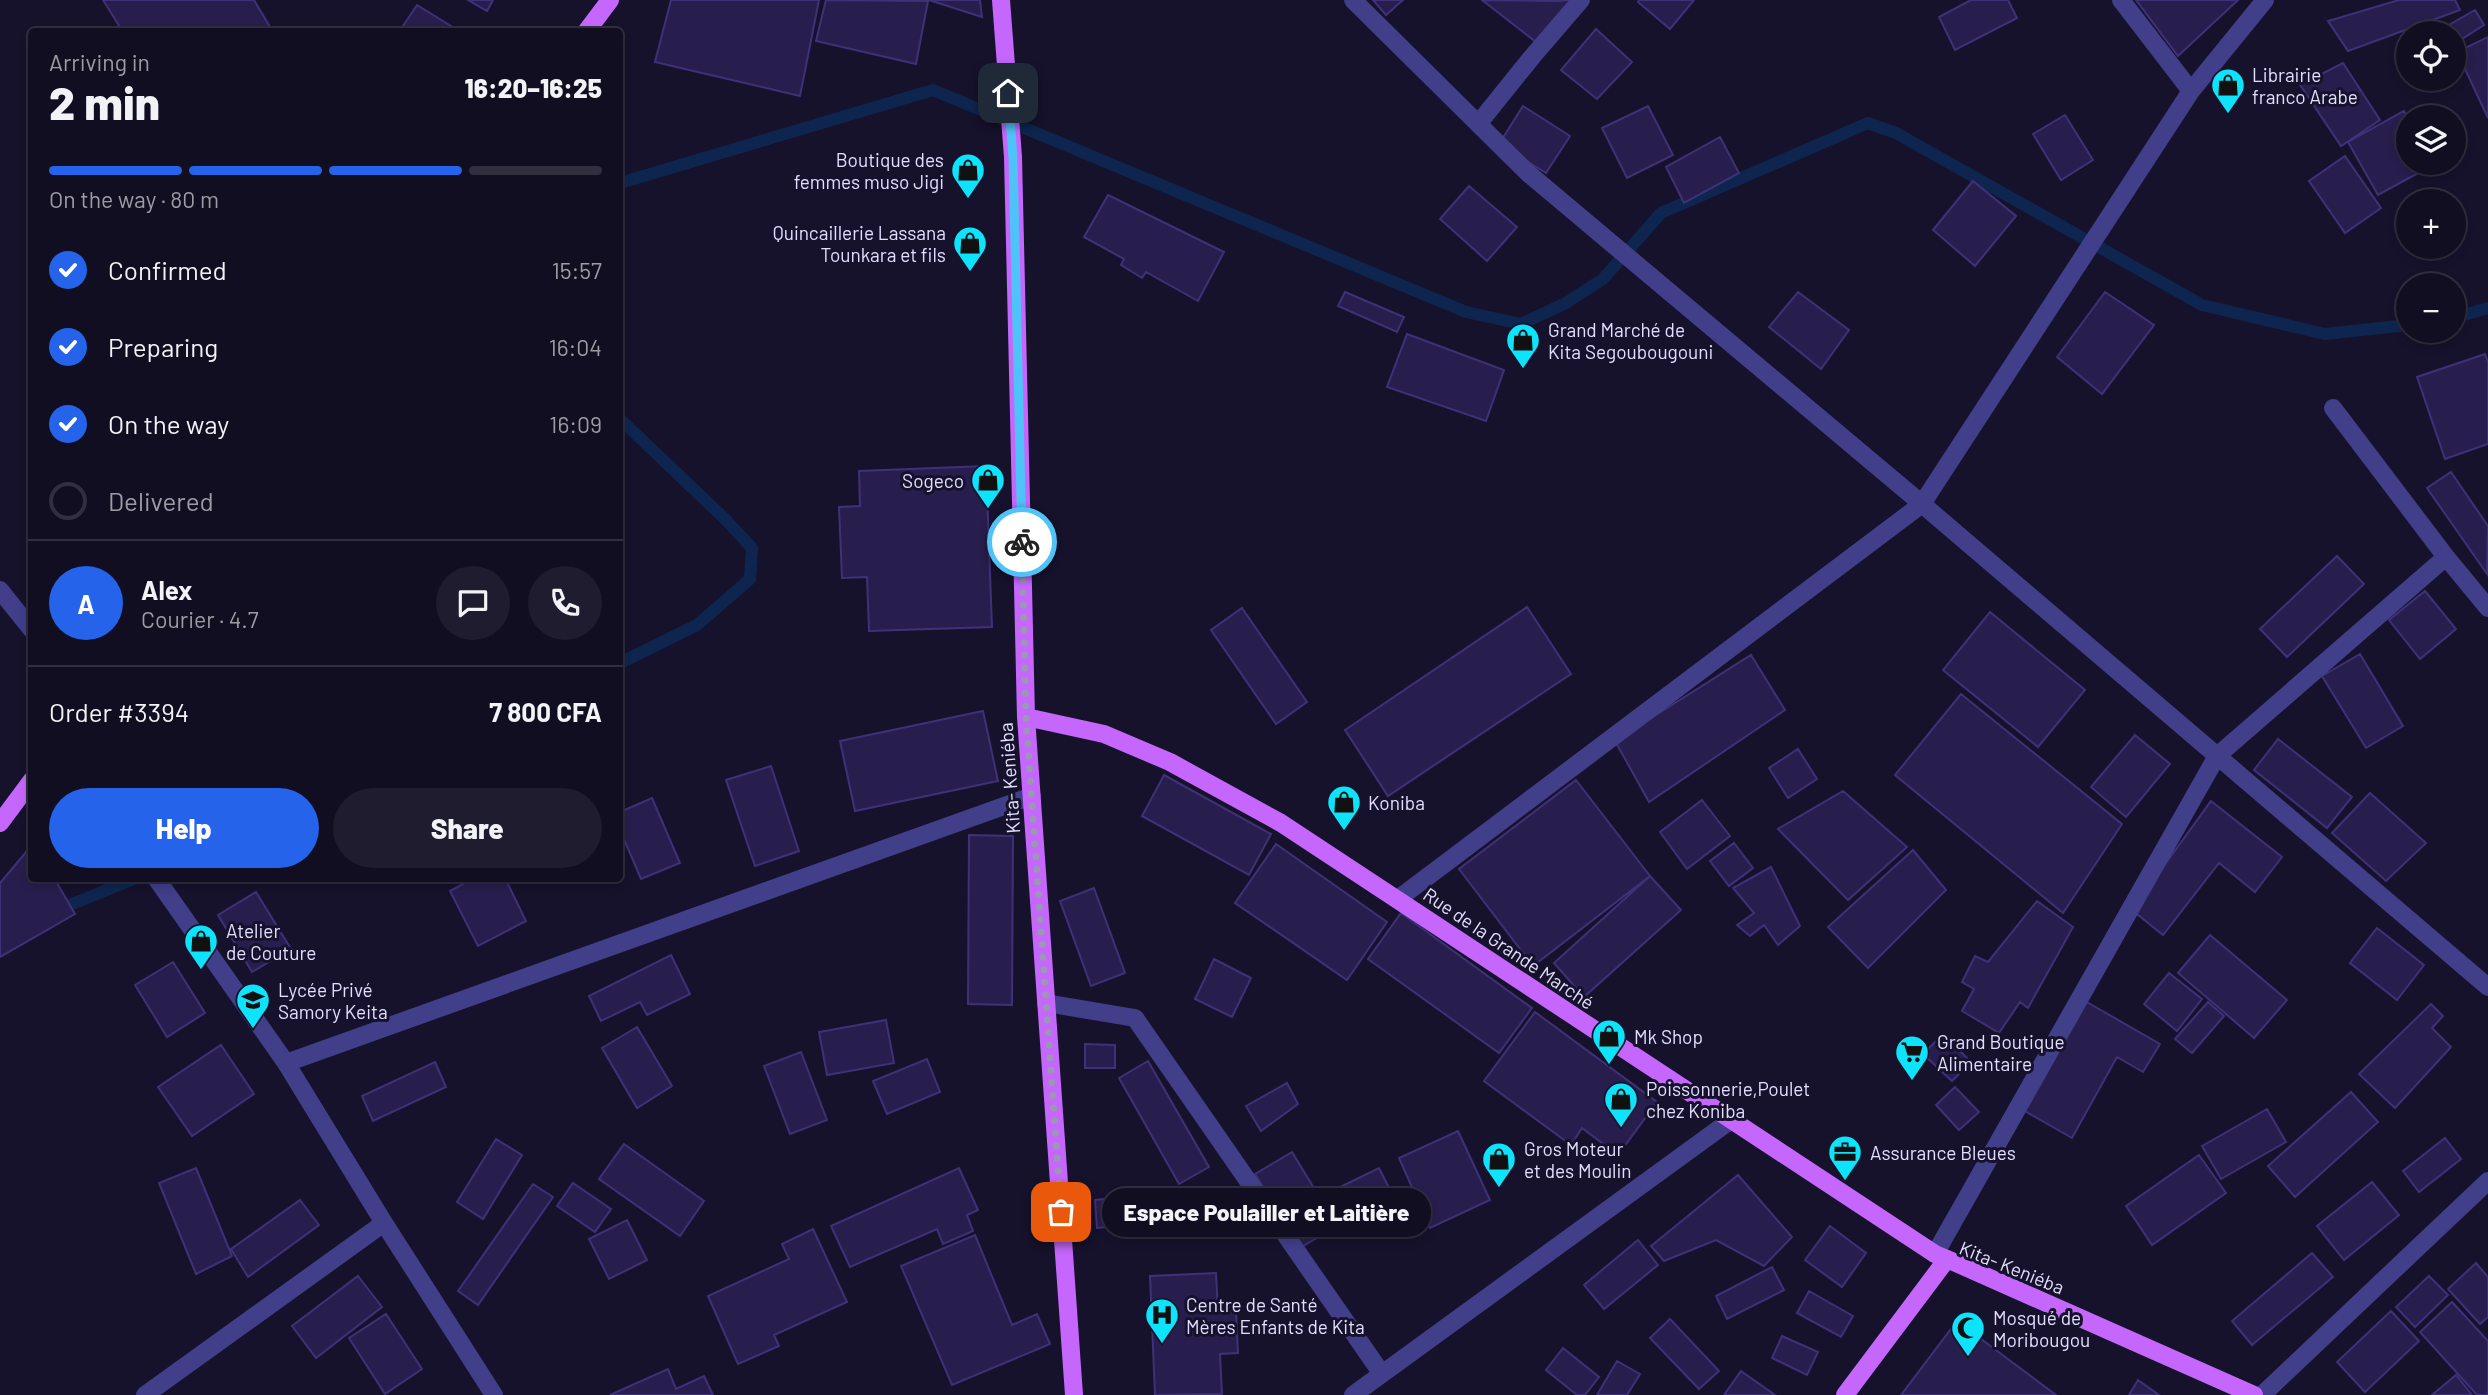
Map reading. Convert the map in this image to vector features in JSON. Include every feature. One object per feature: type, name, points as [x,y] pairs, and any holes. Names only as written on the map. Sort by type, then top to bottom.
[{"type":"main road","points":[[589,28],[610,0]]},
{"type":"main road","name":"Kita- Keniéba","points":[[1002,0],[1013,158],[1026,718],[1074,1395]]},
{"type":"main road","name":"Rue de la Grande Marché","points":[[1026,718],[1104,734],[1170,762],[1281,823],[1941,1257]]},
{"type":"main road","points":[[0,823],[28,785]]},
{"type":"main road","name":"Kita- Keniéba","points":[[1845,1395],[1941,1257],[2254,1395]]},
{"type":"street","points":[[1353,0],[1529,174],[1922,504],[2488,987]]},
{"type":"street","points":[[1478,124],[1581,0]]},
{"type":"street","points":[[2120,0],[2191,91]]},
{"type":"street","points":[[1398,899],[1922,504],[2191,91],[2262,3],[2281,0]]},
{"type":"street","points":[[2333,408],[2445,557],[2488,608]]},
{"type":"street","points":[[1941,1257],[2217,756],[2445,557]]},
{"type":"street","points":[[0,590],[28,625]]},
{"type":"street","points":[[286,1063],[1032,796]]},
{"type":"street","points":[[159,882],[286,1063],[494,1395]]},
{"type":"street","points":[[1046,1003],[1135,1018],[1382,1374]]},
{"type":"street","points":[[1353,1395],[1731,1120]]},
{"type":"street","points":[[2262,1395],[2488,1181]]},
{"type":"street","points":[[145,1395],[384,1223]]},
{"type":"building","points":[[103,0],[254,0],[271,28],[120,28]]},
{"type":"building","points":[[468,0],[493,0],[487,11]]},
{"type":"building","points":[[671,0],[819,0],[800,96],[655,62]]},
{"type":"building","points":[[826,0],[928,1],[916,64],[816,41]]},
{"type":"building","points":[[929,0],[980,0],[982,17]]},
{"type":"building","points":[[1373,0],[1403,0],[1386,15]]},
{"type":"building","points":[[1482,0],[1556,1],[1571,0],[1536,42]]},
{"type":"building","points":[[1694,0],[1670,29],[1638,2]]},
{"type":"building","points":[[1971,0],[2008,0],[2017,18],[1955,50],[1939,17]]},
{"type":"building","points":[[2136,0],[2238,0],[2178,56]]},
{"type":"building","points":[[2399,0],[2455,0],[2460,10],[2430,21],[2396,21],[2396,33],[2348,51],[2328,21]]},
{"type":"building","points":[[417,5],[451,26],[450,28],[402,28]]},
{"type":"building","points":[[2475,10],[2484,25],[2466,36],[2466,21],[2456,21]]},
{"type":"building","points":[[1596,29],[1632,62],[1597,99],[1561,70]]},
{"type":"building","points":[[2488,37],[2488,118],[2466,71],[2466,48]]},
{"type":"building","points":[[2343,63],[2380,120],[2341,146],[2300,85]]},
{"type":"building","points":[[1523,106],[1570,136],[1546,173],[1499,144]]},
{"type":"building","points":[[1648,106],[1673,155],[1627,178],[1602,128]]},
{"type":"building","points":[[2065,115],[2093,160],[2061,180],[2033,134]]},
{"type":"building","points":[[2396,115],[2396,175],[2415,175],[2378,195],[2348,142]]},
{"type":"building","points":[[1720,137],[1739,173],[1684,203],[1666,167]]},
{"type":"building","points":[[2345,156],[2381,208],[2345,233],[2309,181]]},
{"type":"building","points":[[1973,181],[2016,216],[1975,266],[1933,230]]},
{"type":"building","points":[[1469,186],[1517,227],[1487,261],[1440,219]]},
{"type":"building","points":[[1108,195],[1224,252],[1198,301],[1146,272],[1142,278],[1121,265],[1124,259],[1084,237]]},
{"type":"building","points":[[1345,292],[1404,317],[1397,332],[1338,306]]},
{"type":"building","points":[[1798,292],[1849,330],[1821,369],[1769,327]]},
{"type":"building","points":[[2105,292],[2154,325],[2102,394],[2057,357]]},
{"type":"building","points":[[1407,334],[1504,370],[1486,421],[1387,387]]},
{"type":"building","points":[[2485,354],[2488,362],[2488,444],[2445,459],[2417,377]]},
{"type":"building","points":[[986,466],[992,627],[869,631],[867,577],[842,578],[839,507],[860,506],[859,471]]},
{"type":"building","points":[[2451,472],[2488,526],[2487,574],[2427,488]]},
{"type":"building","points":[[2337,556],[2364,584],[2287,657],[2260,629]]},
{"type":"building","points":[[2425,591],[2456,629],[2420,659],[2389,620]]},
{"type":"building","points":[[1527,607],[1571,674],[1388,796],[1345,730]]},
{"type":"building","points":[[1242,608],[1307,702],[1276,724],[1211,630]]},
{"type":"building","points":[[1990,612],[2085,690],[2038,747],[1943,670]]},
{"type":"building","points":[[2360,654],[2403,726],[2366,748],[2322,676]]},
{"type":"building","points":[[1751,655],[1785,710],[1649,802],[1615,741]]},
{"type":"building","points":[[1961,694],[2122,824],[2063,913],[1895,775]]},
{"type":"building","points":[[983,711],[998,781],[855,811],[840,741]]},
{"type":"building","points":[[2135,735],[2170,764],[2126,817],[2091,787]]},
{"type":"building","points":[[2278,739],[2352,797],[2327,828],[2254,770]]},
{"type":"building","points":[[1798,749],[1817,779],[1788,798],[1769,768]]},
{"type":"building","points":[[771,766],[799,851],[755,866],[726,780]]},
{"type":"building","points":[[1164,775],[1271,834],[1249,875],[1142,816]]},
{"type":"building","points":[[1576,780],[1650,876],[1533,966],[1459,869]]},
{"type":"building","points":[[1843,791],[1907,847],[1848,900],[1778,829]]},
{"type":"building","points":[[2370,793],[2426,843],[2386,881],[2332,833]]},
{"type":"building","points":[[652,798],[680,863],[641,879],[623,837],[623,811]]},
{"type":"building","points":[[1702,800],[1730,836],[1687,869],[1660,832]]},
{"type":"building","points":[[2211,801],[2282,857],[2255,892],[2219,863],[2163,935],[2132,910]]},
{"type":"building","points":[[969,835],[1013,836],[1012,1005],[968,1004]]},
{"type":"building","points":[[1734,843],[1753,868],[1729,886],[1710,861]]},
{"type":"building","points":[[1276,844],[1387,922],[1347,980],[1235,903]]},
{"type":"building","points":[[28,850],[28,882],[56,882],[75,914],[0,957],[0,883]]},
{"type":"building","points":[[1913,850],[1946,890],[1868,968],[1828,927]]},
{"type":"building","points":[[1771,867],[1800,926],[1778,945],[1764,925],[1750,936],[1737,925],[1754,913],[1733,888]]},
{"type":"building","points":[[1650,876],[1681,910],[1584,997],[1554,963]]},
{"type":"building","points":[[467,882],[507,882],[526,921],[478,946],[450,891]]},
{"type":"building","points":[[1094,888],[1125,973],[1091,986],[1060,901]]},
{"type":"building","points":[[256,892],[291,949],[252,972],[218,915]]},
{"type":"building","points":[[2037,901],[2073,927],[2028,1008],[2020,1002],[1999,1033],[1962,1011],[1974,989],[1962,982],[1975,956],[1988,962]]},
{"type":"building","points":[[1401,913],[1532,1008],[1499,1053],[1368,959]]},
{"type":"building","points":[[2377,928],[2424,965],[2397,1000],[2350,963]]},
{"type":"building","points":[[2210,935],[2287,1000],[2254,1038],[2178,973]]},
{"type":"building","points":[[671,955],[690,994],[647,1015],[640,1002],[601,1021],[589,996]]},
{"type":"building","points":[[1214,959],[1251,978],[1232,1017],[1195,999]]},
{"type":"building","points":[[173,962],[205,1013],[167,1037],[135,985]]},
{"type":"building","points":[[2169,973],[2202,999],[2177,1031],[2144,1004]]},
{"type":"building","points":[[2085,1001],[2160,1044],[2143,1072],[2117,1057],[2072,1138],[2023,1110]]},
{"type":"building","points":[[2208,1002],[2224,1016],[2192,1053],[2175,1039]]},
{"type":"building","points":[[2431,1004],[2443,1016],[2432,1028],[2451,1047],[2395,1108],[2359,1074]]},
{"type":"building","points":[[1535,1012],[1657,1102],[1618,1155],[1582,1128],[1571,1145],[1484,1081]]},
{"type":"building","points":[[886,1020],[894,1063],[827,1075],[819,1032]]},
{"type":"building","points":[[637,1027],[672,1086],[637,1108],[602,1048]]},
{"type":"building","points":[[1943,1034],[1971,1062],[1952,1081],[1923,1054]]},
{"type":"building","points":[[1085,1044],[1115,1045],[1115,1068],[1085,1068]]},
{"type":"building","points":[[221,1045],[254,1094],[192,1136],[158,1087]]},
{"type":"building","points":[[801,1052],[827,1120],[790,1134],[764,1066]]},
{"type":"building","points":[[927,1059],[940,1092],[887,1114],[873,1081]]},
{"type":"building","points":[[1148,1061],[1209,1167],[1179,1184],[1119,1078]]},
{"type":"building","points":[[435,1062],[446,1087],[373,1121],[362,1096]]},
{"type":"building","points":[[1287,1083],[1298,1104],[1261,1131],[1246,1106]]},
{"type":"building","points":[[1955,1087],[1979,1112],[1959,1130],[1936,1105]]},
{"type":"building","points":[[2351,1092],[2378,1122],[2295,1197],[2268,1166]]},
{"type":"building","points":[[2267,1109],[2286,1142],[2221,1179],[2202,1146]]},
{"type":"building","points":[[1458,1131],[1490,1200],[1430,1228],[1399,1158]]},
{"type":"building","points":[[2445,1138],[2461,1159],[2419,1192],[2403,1171]]},
{"type":"building","points":[[496,1139],[522,1155],[483,1219],[457,1202]]},
{"type":"building","points":[[624,1144],[704,1201],[680,1236],[599,1179]]},
{"type":"building","points":[[1292,1152],[1337,1226],[1300,1248],[1255,1174]]},
{"type":"building","points":[[2199,1155],[2226,1193],[2152,1245],[2126,1206]]},
{"type":"building","points":[[196,1168],[232,1256],[196,1274],[159,1183]]},
{"type":"building","points":[[959,1168],[978,1210],[967,1215],[973,1231],[943,1244],[937,1229],[850,1267],[831,1226]]},
{"type":"building","points":[[1379,1168],[1389,1188],[1343,1217],[1330,1192]]},
{"type":"building","points":[[1738,1175],[1792,1237],[1764,1266],[1716,1240],[1664,1261],[1651,1246]]},
{"type":"building","points":[[2372,1182],[2399,1215],[2344,1260],[2317,1226]]},
{"type":"building","points":[[573,1183],[611,1209],[595,1232],[557,1206]]},
{"type":"building","points":[[533,1184],[553,1197],[478,1305],[458,1291]]},
{"type":"building","points":[[1191,1188],[1195,1218],[1150,1224],[1146,1193]]},
{"type":"building","points":[[1136,1196],[1139,1224],[1097,1228],[1095,1200]]},
{"type":"building","points":[[300,1200],[319,1225],[248,1277],[231,1249]]},
{"type":"building","points":[[627,1220],[647,1260],[609,1279],[589,1239]]},
{"type":"building","points":[[1830,1226],[1866,1253],[1842,1287],[1805,1260]]},
{"type":"building","points":[[813,1229],[847,1302],[774,1335],[779,1346],[738,1364],[708,1296],[789,1259],[782,1244]]},
{"type":"building","points":[[975,1235],[1012,1325],[1037,1314],[1050,1344],[952,1385],[901,1266]]},
{"type":"building","points":[[1638,1240],[1658,1265],[1604,1309],[1584,1285]]},
{"type":"building","points":[[2312,1253],[2333,1277],[2252,1345],[2232,1321]]},
{"type":"building","points":[[2476,1263],[2488,1277],[2488,1317],[2480,1324],[2448,1289]]},
{"type":"building","points":[[1772,1267],[1784,1290],[1727,1319],[1716,1296]]},
{"type":"building","points":[[1216,1273],[1218,1312],[1236,1311],[1238,1353],[1220,1354],[1222,1394],[1155,1395],[1150,1276]]},
{"type":"building","points":[[358,1276],[382,1307],[316,1358],[292,1326]]},
{"type":"building","points":[[2429,1276],[2448,1295],[2415,1327],[2396,1307]]},
{"type":"building","points":[[1809,1291],[1853,1316],[1841,1337],[1797,1313]]},
{"type":"building","points":[[2452,1302],[2488,1341],[2488,1395],[2477,1395],[2420,1332]]},
{"type":"building","points":[[2391,1311],[2419,1341],[2365,1392],[2337,1362]]},
{"type":"building","points":[[386,1314],[422,1369],[385,1394],[349,1338]]},
{"type":"building","points":[[1670,1319],[1719,1371],[1699,1389],[1650,1338]]},
{"type":"building","name":"Mosqué de Moribougou","points":[[1957,1321],[2056,1395],[1901,1395]]},
{"type":"building","points":[[1782,1336],[1818,1352],[1807,1375],[1772,1358]]},
{"type":"building","points":[[1563,1348],[1599,1377],[1585,1395],[1577,1395],[1546,1370]]},
{"type":"building","points":[[1617,1361],[1640,1374],[1627,1395],[1597,1395]]},
{"type":"building","points":[[668,1369],[676,1389],[704,1376],[713,1395],[610,1395]]},
{"type":"building","points":[[1741,1371],[1775,1395],[1724,1395]]},
{"type":"building","points":[[2456,1375],[2472,1395],[2432,1395]]},
{"type":"building","points":[[2138,1380],[2159,1395],[2129,1395]]},
{"type":"waterway","points":[[623,182],[933,90],[1466,312],[1521,324],[1566,303],[1603,279],[1661,213],[1868,123],[1896,133],[2202,305],[2325,334],[2396,326]]},
{"type":"waterway","points":[[2466,314],[2488,308]]},
{"type":"waterway","points":[[623,422],[752,548],[750,579],[697,625],[623,662]]},
{"type":"waterway","points":[[55,911],[126,882]]},
{"type":"way so far","points":[[1022,542],[1026,718],[1061,1212]]},
{"type":"place","name":"Librairie franco Arabe","points":[[2228,115]]},
{"type":"place","name":"Boutique des femmes muso Jigi","points":[[968,200]]},
{"type":"place","name":"Quincaillerie Lassana Tounkara et fils","points":[[970,273]]},
{"type":"place","name":"Grand Marché de Kita Segoubougouni","points":[[1523,370]]},
{"type":"place","name":"Sogeco","points":[[988,510]]},
{"type":"place","name":"Koniba","points":[[1344,832]]},
{"type":"place","name":"Atelier de Couture","points":[[201,971]]},
{"type":"place","name":"Lycée Privé Samory Keita","points":[[253,1030]]},
{"type":"place","name":"Mk Shop","points":[[1609,1066]]},
{"type":"place","name":"Grand Boutique Alimentaire","points":[[1912,1082]]},
{"type":"place","name":"Poissonnerie,Poulet chez Koniba","points":[[1621,1129]]},
{"type":"place","name":"Assurance Bleues","points":[[1845,1182]]},
{"type":"place","name":"Gros Moteur et des Moulin","points":[[1499,1189]]},
{"type":"place","name":"Espace Poulailler et Laitière","points":[[1061,1212]]},
{"type":"place","name":"Centre de Santé Mères Enfants de Kita","points":[[1162,1345]]},
{"type":"place","name":"Mosqué de Moribougou","points":[[1968,1358]]},
{"type":"route","points":[[1008,93],[1013,158],[1022,542]]}]
